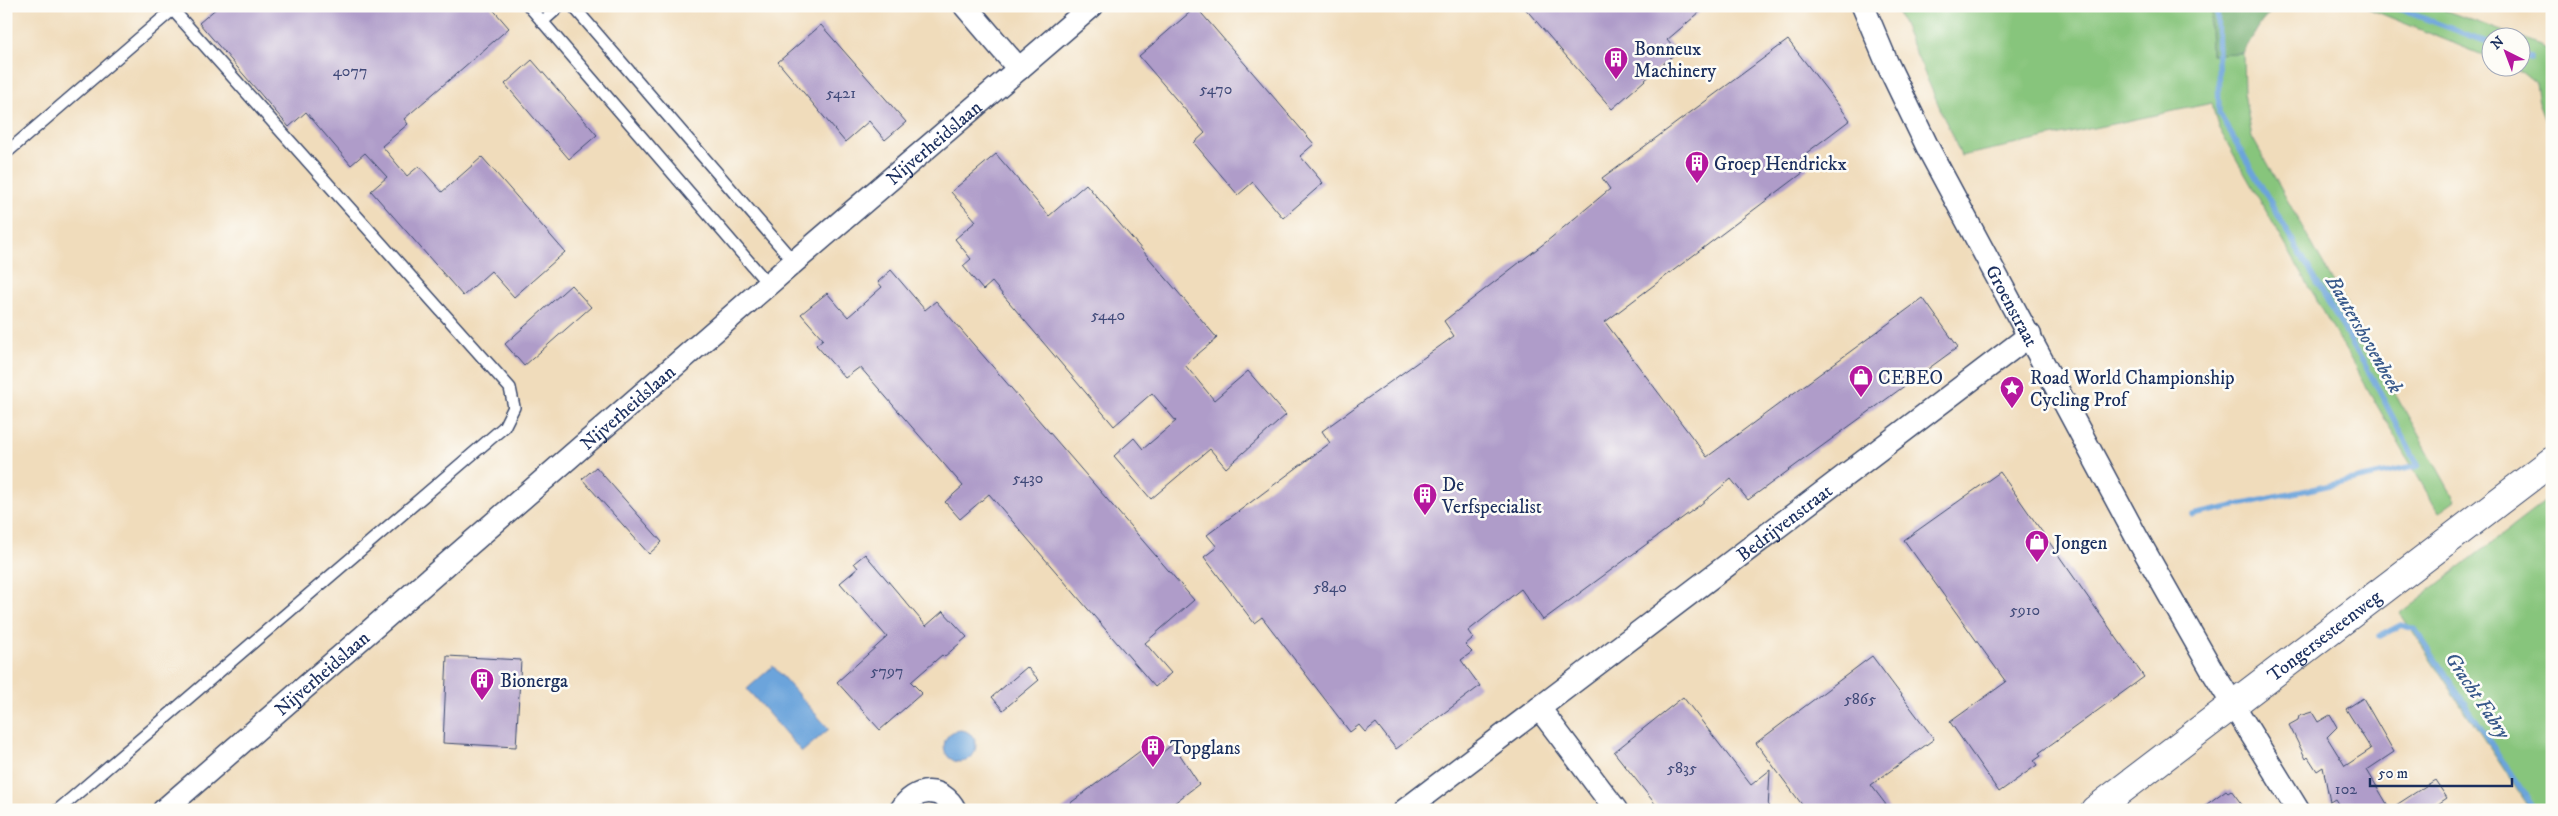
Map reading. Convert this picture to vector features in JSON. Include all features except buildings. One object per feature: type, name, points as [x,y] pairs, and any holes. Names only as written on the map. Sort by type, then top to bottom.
[{"type":"main road","name":"Tongersesteenweg","points":[[2095,810],[2552,461]]},
{"type":"street","points":[[965,6],[1019,69]]},
{"type":"street","name":"Nijverheidslaan","points":[[164,810],[768,284],[1092,6]]},
{"type":"street","name":"Groenstraat","points":[[1863,6],[1886,62],[1929,150],[2030,335],[2137,538],[2217,679],[2298,810]]},
{"type":"street","name":"Bedrijvenstraat","points":[[1405,810],[2030,335]]},
{"type":"street","points":[[1539,708],[1616,810]]},
{"type":"street","points":[[901,810],[907,800],[917,793],[929,791],[941,794],[951,801],[956,810]]},
{"type":"lane","points":[[529,6],[768,284]]},
{"type":"lane","points":[[542,22],[560,6]]},
{"type":"lane","points":[[573,6],[794,262]]},
{"type":"lane","points":[[6,153],[175,8],[510,388],[514,407],[504,427],[58,810]]},
{"type":"green space","points":[[1895,6],[2214,6],[2210,24],[2211,54],[2243,53],[2244,93],[2252,137],[2455,500],[2438,512],[2218,127],[2212,103],[1961,156]]},
{"type":"green space","points":[[2214,6],[2276,6],[2261,23],[2243,53],[2211,54],[2210,24]]},
{"type":"green space","points":[[2362,6],[2433,6],[2493,28],[2480,28],[2480,54]]},
{"type":"green space","points":[[2530,42],[2552,51],[2550,131],[2539,103],[2536,84],[2529,78]]},
{"type":"green space","points":[[2552,496],[2552,810],[2531,810],[2400,613]]},
{"type":"water","points":[[773,666],[829,729],[802,752],[747,689]]},
{"type":"water","points":[[960,730],[972,734],[976,746],[972,758],[960,762],[948,758],[944,746],[948,734]]},
{"type":"waterway","name":"Bautershovenbeek","points":[[2193,515],[2418,466],[2374,381],[2219,113],[2217,6]]},
{"type":"waterway","points":[[2391,6],[2480,39]]},
{"type":"waterway","name":"Gracht Fabry","points":[[2380,636],[2401,625],[2415,629],[2535,810]]},
{"type":"place","name":"Bonneux Machinery","points":[[1616,80]]},
{"type":"place","name":"Groep Hendrickx","points":[[1697,184]]},
{"type":"place","name":"CEBEO","points":[[1861,398]]},
{"type":"place","name":"Road World Championship Cycling Prof","points":[[2012,409]]},
{"type":"place","name":"De Verfspecialist","points":[[1425,516]]},
{"type":"place","name":"Jongen","points":[[2037,563]]},
{"type":"place","name":"Bionerga","points":[[482,701]]},
{"type":"place","name":"Topglans","points":[[1153,768]]}]
